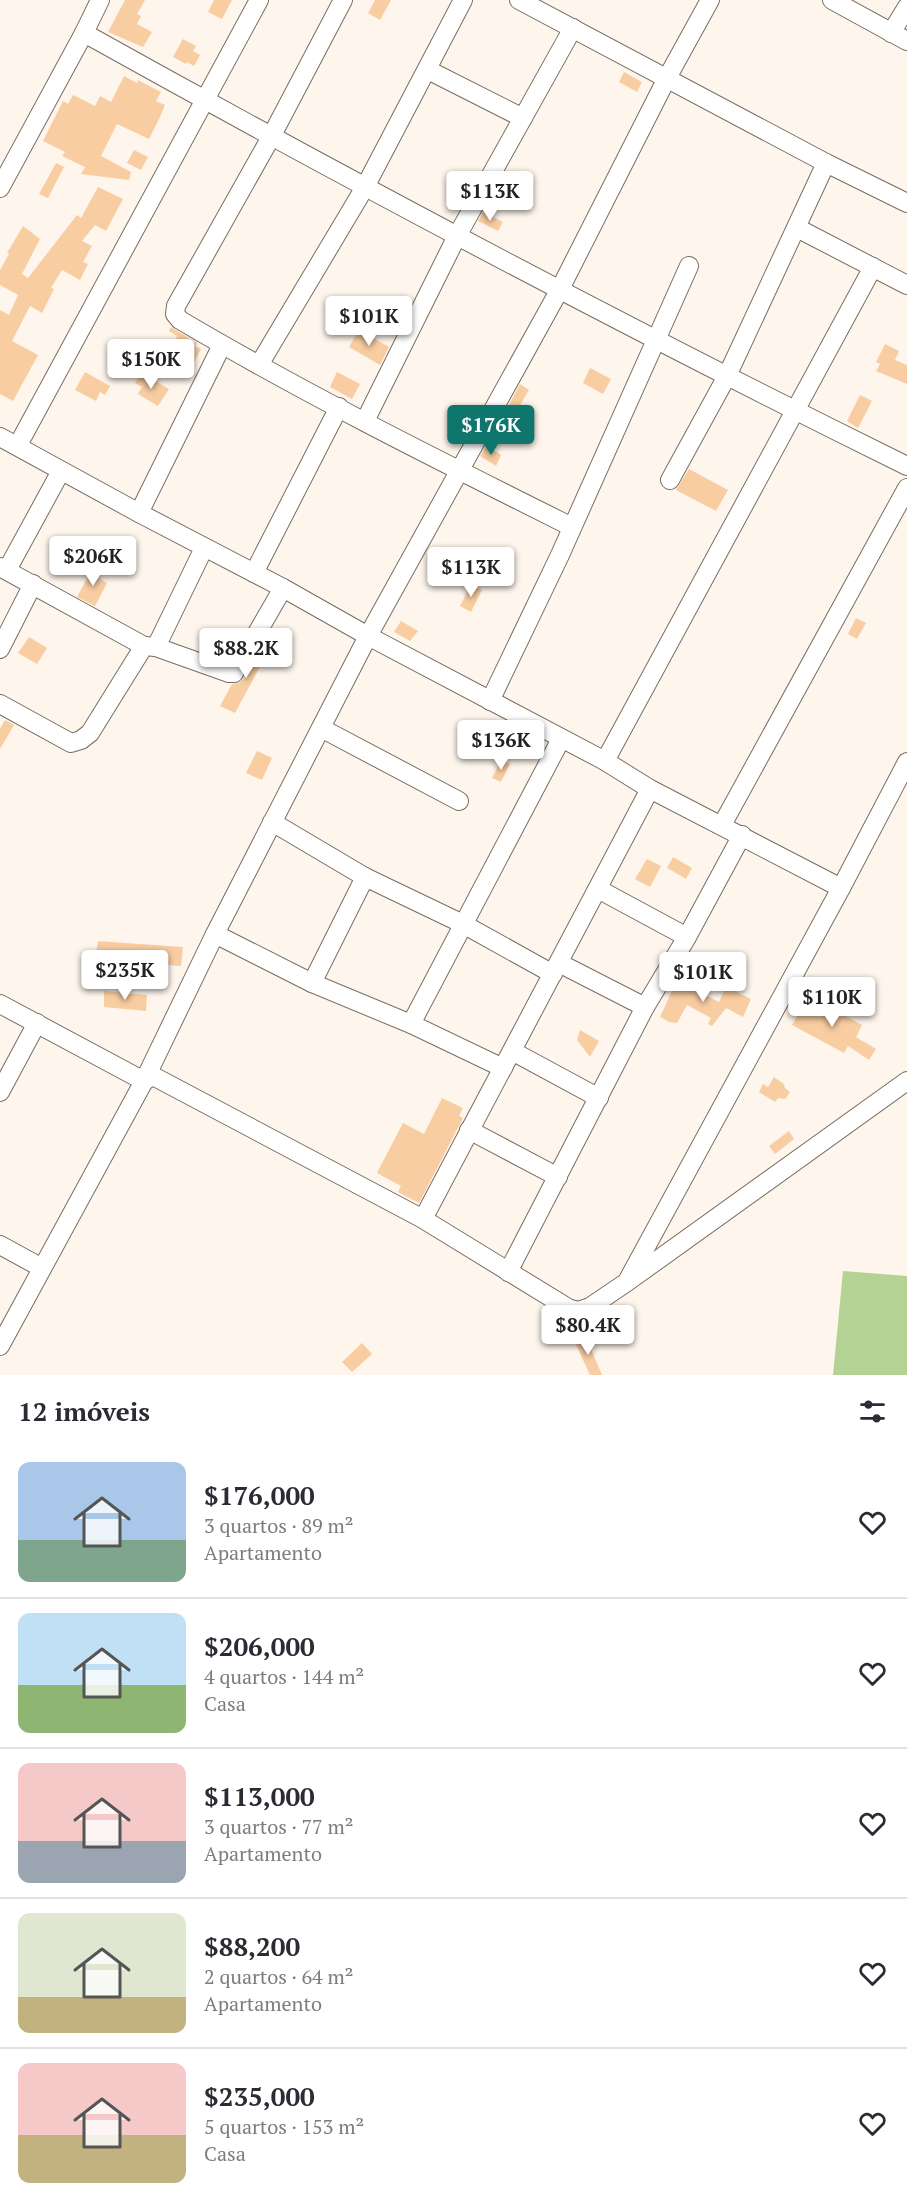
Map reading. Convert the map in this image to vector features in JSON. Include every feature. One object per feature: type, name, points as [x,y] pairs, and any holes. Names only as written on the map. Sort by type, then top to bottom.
[{"type":"street","points":[[18,445],[259,0]]},
{"type":"street","points":[[343,0],[271,137],[176,306],[175,314],[180,320],[259,365],[572,527]]},
{"type":"street","points":[[259,365],[365,187],[463,0]]},
{"type":"street","points":[[519,0],[907,203]]},
{"type":"street","points":[[0,1346],[144,1081],[215,934],[368,636],[560,289],[667,78],[710,0]]},
{"type":"street","points":[[832,0],[899,37],[907,7]]},
{"type":"street","points":[[0,188],[84,33],[95,2]]},
{"type":"street","points":[[366,421],[457,236],[573,28]]},
{"type":"street","points":[[84,33],[271,137],[457,236],[795,411],[907,466]]},
{"type":"street","points":[[428,70],[523,118]]},
{"type":"street","points":[[670,480],[727,376],[826,162]]},
{"type":"street","points":[[796,228],[907,285]]},
{"type":"street","points":[[490,701],[572,527],[689,266]]},
{"type":"street","points":[[605,761],[873,267]]},
{"type":"street","points":[[139,513],[222,345]]},
{"type":"street","points":[[254,573],[339,407]]},
{"type":"street","points":[[0,436],[204,548],[605,761],[650,789],[842,888]]},
{"type":"street","points":[[62,471],[4,568],[150,646],[234,673],[283,588]]},
{"type":"street","points":[[722,825],[907,488]]},
{"type":"street","points":[[0,704],[71,742],[81,740],[90,733],[150,646],[204,548]]},
{"type":"street","points":[[0,649],[33,584]]},
{"type":"street","points":[[321,728],[459,801]]},
{"type":"street","points":[[411,1024],[561,739]]},
{"type":"street","points":[[627,1281],[842,888],[899,795],[907,762]]},
{"type":"street","points":[[423,1219],[650,789]]},
{"type":"street","points":[[272,822],[366,877],[556,969],[645,1007]]},
{"type":"street","points":[[508,1272],[645,1007],[687,937],[742,835]]},
{"type":"street","points":[[312,983],[366,877]]},
{"type":"street","points":[[598,889],[687,937]]},
{"type":"street","points":[[215,934],[312,983],[411,1024],[502,1068]]},
{"type":"street","points":[[0,1004],[144,1081]]},
{"type":"street","points":[[0,1092],[37,1023]]},
{"type":"street","points":[[512,1052],[599,1098]]},
{"type":"street","points":[[144,1081],[153,1076],[423,1219],[568,1308],[578,1311],[590,1307],[907,1081]]},
{"type":"street","points":[[469,1130],[558,1177]]},
{"type":"street","points":[[0,1245],[42,1268]]},
{"type":"green space","points":[[843,1271],[907,1276],[907,1375],[833,1375]]},
{"type":"building","points":[[125,0],[145,0],[137,14],[141,16],[137,24],[152,32],[143,47],[108,32]]},
{"type":"building","points":[[214,0],[232,0],[222,19],[208,12]]},
{"type":"building","points":[[375,0],[391,0],[380,20],[368,13]]},
{"type":"building","points":[[183,39],[196,46],[193,51],[200,55],[194,66],[173,57]]},
{"type":"building","points":[[624,72],[642,82],[637,92],[619,82]]},
{"type":"building","points":[[124,76],[137,83],[138,80],[161,92],[156,101],[165,105],[160,117],[149,139],[117,124],[101,156],[131,172],[129,180],[81,174],[85,167],[62,156],[65,152],[43,141],[63,101],[68,104],[73,95],[95,106],[100,96],[111,102]]},
{"type":"building","points":[[134,150],[148,157],[141,170],[127,163]]},
{"type":"building","points":[[56,163],[64,167],[48,198],[39,194]]},
{"type":"building","points":[[98,187],[123,199],[106,231],[95,225],[82,241],[92,246],[83,262],[88,264],[80,280],[62,270],[51,288],[54,289],[42,313],[30,306],[12,341],[38,355],[13,401],[0,394],[0,310],[9,315],[18,295],[0,285],[0,270],[23,226],[40,239],[22,274],[28,278],[77,215],[81,218]]},
{"type":"building","points":[[483,212],[503,222],[498,231],[478,221]]},
{"type":"building","points":[[171,327],[197,343],[195,346],[201,349],[193,364],[169,351],[177,336],[169,331]]},
{"type":"building","points":[[359,330],[389,347],[380,365],[349,347]]},
{"type":"building","points":[[885,344],[899,351],[895,360],[907,365],[907,384],[876,371],[880,364],[876,362]]},
{"type":"building","points":[[590,368],[611,379],[603,394],[583,383]]},
{"type":"building","points":[[85,372],[110,386],[105,395],[100,392],[96,401],[75,390]]},
{"type":"building","points":[[337,372],[360,384],[352,399],[330,387]]},
{"type":"building","points":[[141,373],[169,389],[158,406],[138,394],[142,387],[135,383]]},
{"type":"building","points":[[520,384],[529,390],[516,412],[508,407]]},
{"type":"building","points":[[860,395],[872,401],[858,428],[847,421]]},
{"type":"building","points":[[487,445],[501,455],[496,466],[480,456]]},
{"type":"building","points":[[689,469],[728,490],[716,511],[676,490]]},
{"type":"building","points":[[457,551],[472,559],[458,583],[446,577]]},
{"type":"building","points":[[94,566],[103,571],[99,578],[107,583],[95,606],[77,597]]},
{"type":"building","points":[[471,584],[482,590],[471,612],[460,606]]},
{"type":"building","points":[[856,618],[866,623],[857,639],[848,634]]},
{"type":"building","points":[[401,621],[418,631],[410,641],[394,632]]},
{"type":"building","points":[[269,634],[276,637],[235,713],[220,706],[232,684],[244,679]]},
{"type":"building","points":[[29,637],[47,648],[37,664],[18,653]]},
{"type":"building","points":[[5,720],[14,725],[0,749],[0,729]]},
{"type":"building","points":[[257,751],[272,758],[262,780],[246,773]]},
{"type":"building","points":[[502,759],[510,764],[501,782],[492,778]]},
{"type":"building","points":[[673,857],[692,868],[686,879],[667,868]]},
{"type":"building","points":[[647,859],[661,866],[650,887],[635,879]]},
{"type":"building","points":[[98,941],[183,947],[181,966],[139,963],[138,969],[94,967]]},
{"type":"building","points":[[677,980],[719,1002],[726,987],[751,999],[743,1017],[726,1008],[712,1026],[708,1024],[711,1018],[687,1005],[677,1023],[669,1022],[660,1017]]},
{"type":"building","points":[[104,991],[147,995],[146,1011],[104,1007]]},
{"type":"building","points":[[809,996],[862,1025],[856,1037],[876,1049],[869,1060],[848,1046],[844,1053],[792,1025]]},
{"type":"building","points":[[580,1030],[599,1041],[590,1057],[577,1040]]},
{"type":"building","points":[[774,1077],[790,1092],[785,1099],[778,1098],[775,1102],[759,1092],[763,1084],[768,1087]]},
{"type":"building","points":[[442,1098],[463,1108],[459,1116],[463,1118],[419,1203],[398,1192],[401,1186],[377,1173],[403,1123],[424,1134]]},
{"type":"building","points":[[789,1131],[794,1139],[775,1154],[769,1146]]},
{"type":"building","points":[[585,1335],[602,1375],[590,1375],[574,1340]]},
{"type":"building","points":[[362,1343],[372,1354],[352,1372],[342,1362]]}]
